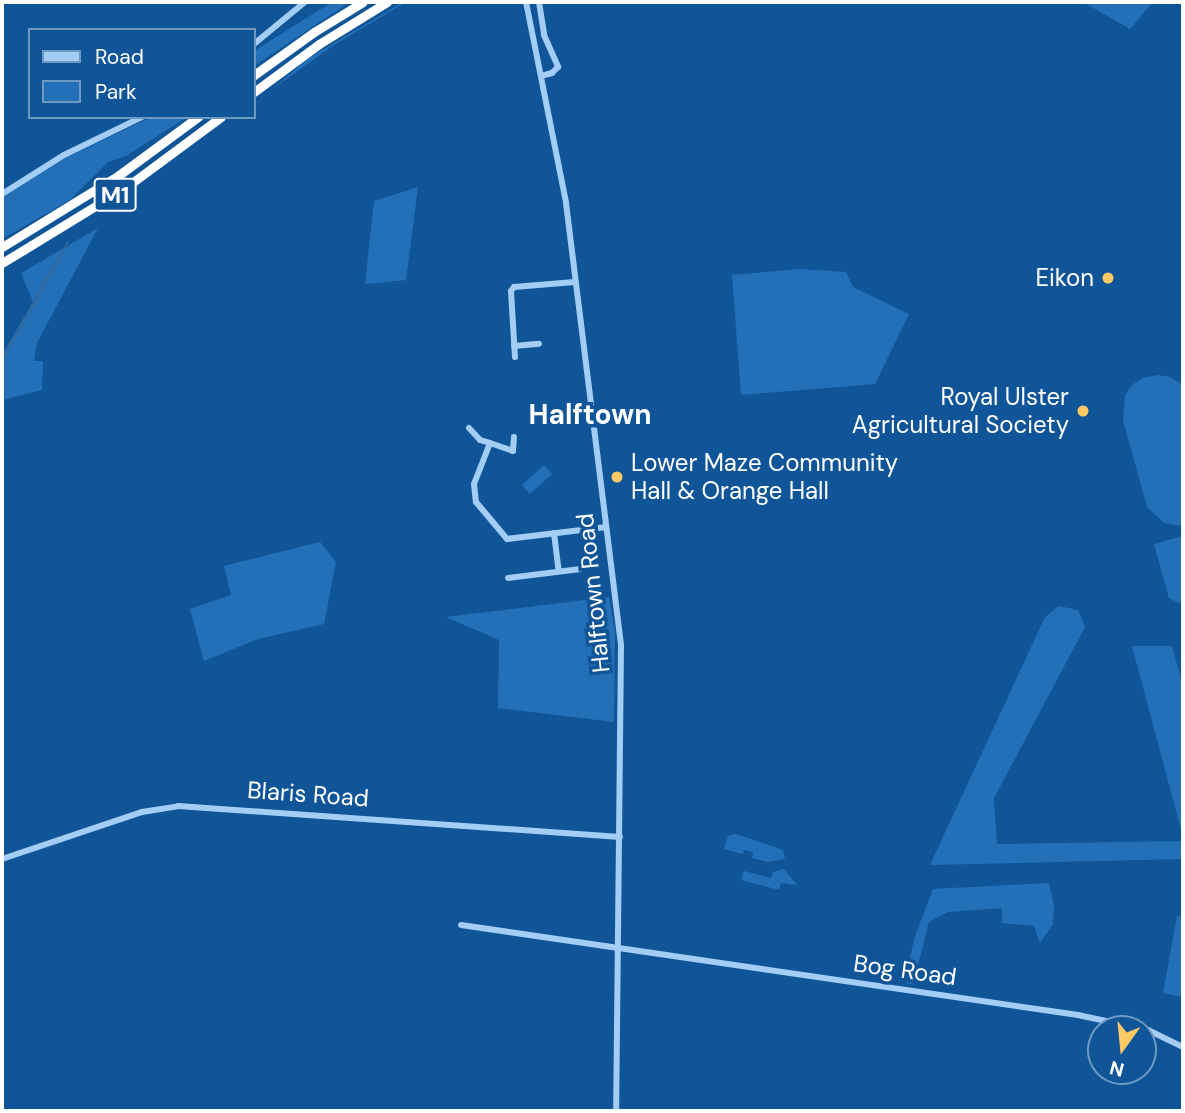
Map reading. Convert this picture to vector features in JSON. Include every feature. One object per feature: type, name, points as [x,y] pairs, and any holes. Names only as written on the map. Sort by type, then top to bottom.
[{"type":"highway","points":[[256,74],[314,32],[363,2]]},
{"type":"highway","points":[[256,90],[318,44],[387,2]]},
{"type":"highway","name":"M1","points":[[2,247],[119,175],[195,119]]},
{"type":"highway","name":"M1","points":[[2,262],[125,188],[218,119]]},
{"type":"street","points":[[256,42],[305,2]]},
{"type":"street","name":"Halftown Road","points":[[526,2],[559,157],[621,646],[616,1111]]},
{"type":"street","points":[[539,2],[544,35],[558,66],[552,73],[541,76]]},
{"type":"street","points":[[2,194],[64,155],[138,119]]},
{"type":"street","points":[[515,357],[511,291],[514,287],[575,282]]},
{"type":"street","points":[[514,346],[538,344]]},
{"type":"street","points":[[469,428],[480,440],[513,451],[514,437]]},
{"type":"street","points":[[490,443],[474,484],[474,494],[479,508],[508,539],[606,527]]},
{"type":"street","points":[[554,533],[559,571]]},
{"type":"street","points":[[508,578],[580,569]]},
{"type":"street","name":"Blaris Road","points":[[2,859],[111,821],[166,806],[620,837]]},
{"type":"street","name":"Bog Road","points":[[461,925],[1078,1015],[1148,1031],[1183,1047]]},
{"type":"green space","points":[[332,2],[350,2],[256,65],[256,50]]},
{"type":"green space","points":[[406,2],[331,47],[271,90],[309,58]]},
{"type":"green space","points":[[1083,2],[1153,2],[1130,29]]},
{"type":"green space","points":[[147,119],[184,119],[126,156],[108,162],[71,199],[2,239],[2,197],[64,159]]},
{"type":"green space","points":[[418,187],[406,280],[365,284],[374,201]]},
{"type":"green space","points":[[98,228],[37,343],[34,361],[43,361],[42,390],[2,400],[2,355],[33,302],[21,273]]},
{"type":"green space","points":[[799,269],[846,272],[853,287],[909,314],[875,384],[741,395],[732,275]]},
{"type":"green space","points":[[1158,375],[1170,377],[1183,385],[1183,526],[1164,523],[1147,507],[1123,420],[1125,396],[1131,386],[1142,378]]},
{"type":"green space","points":[[544,465],[552,474],[530,494],[522,485]]},
{"type":"green space","points":[[1183,536],[1183,602],[1179,603],[1169,598],[1154,544]]},
{"type":"green space","points":[[320,542],[336,562],[324,624],[258,639],[204,661],[190,609],[231,595],[224,566]]},
{"type":"green space","points":[[609,597],[615,631],[614,722],[498,708],[499,640],[446,617]]},
{"type":"green space","points":[[1059,606],[1078,610],[1085,627],[994,798],[997,844],[1183,841],[1183,859],[930,865],[1045,617]]},
{"type":"green space","points":[[1132,646],[1172,646],[1183,686],[1183,837]]},
{"type":"green space","points":[[736,834],[783,850],[785,859],[768,862],[752,858],[753,852],[744,850],[743,854],[724,849],[728,836]]},
{"type":"green space","points":[[784,869],[797,885],[781,883],[779,890],[741,880],[744,871],[771,878],[773,872]]},
{"type":"green space","points":[[1049,883],[1054,906],[1053,924],[1040,943],[1034,926],[1002,923],[1002,908],[948,912],[929,922],[913,985],[905,983],[914,939],[933,889]]},
{"type":"green space","points":[[1177,916],[1183,917],[1183,997],[1163,993]]},
{"type":"waterway","points":[[2,360],[68,242]]},
{"type":"place","name":"Eikon","points":[[1108,278]]},
{"type":"place","name":"Royal Ulster Agricultural Society","points":[[1083,411]]},
{"type":"place","name":"Lower Maze Community Hall & Orange Hall","points":[[617,477]]},
{"type":"district","name":"Halftown","points":[[590,415]]}]
